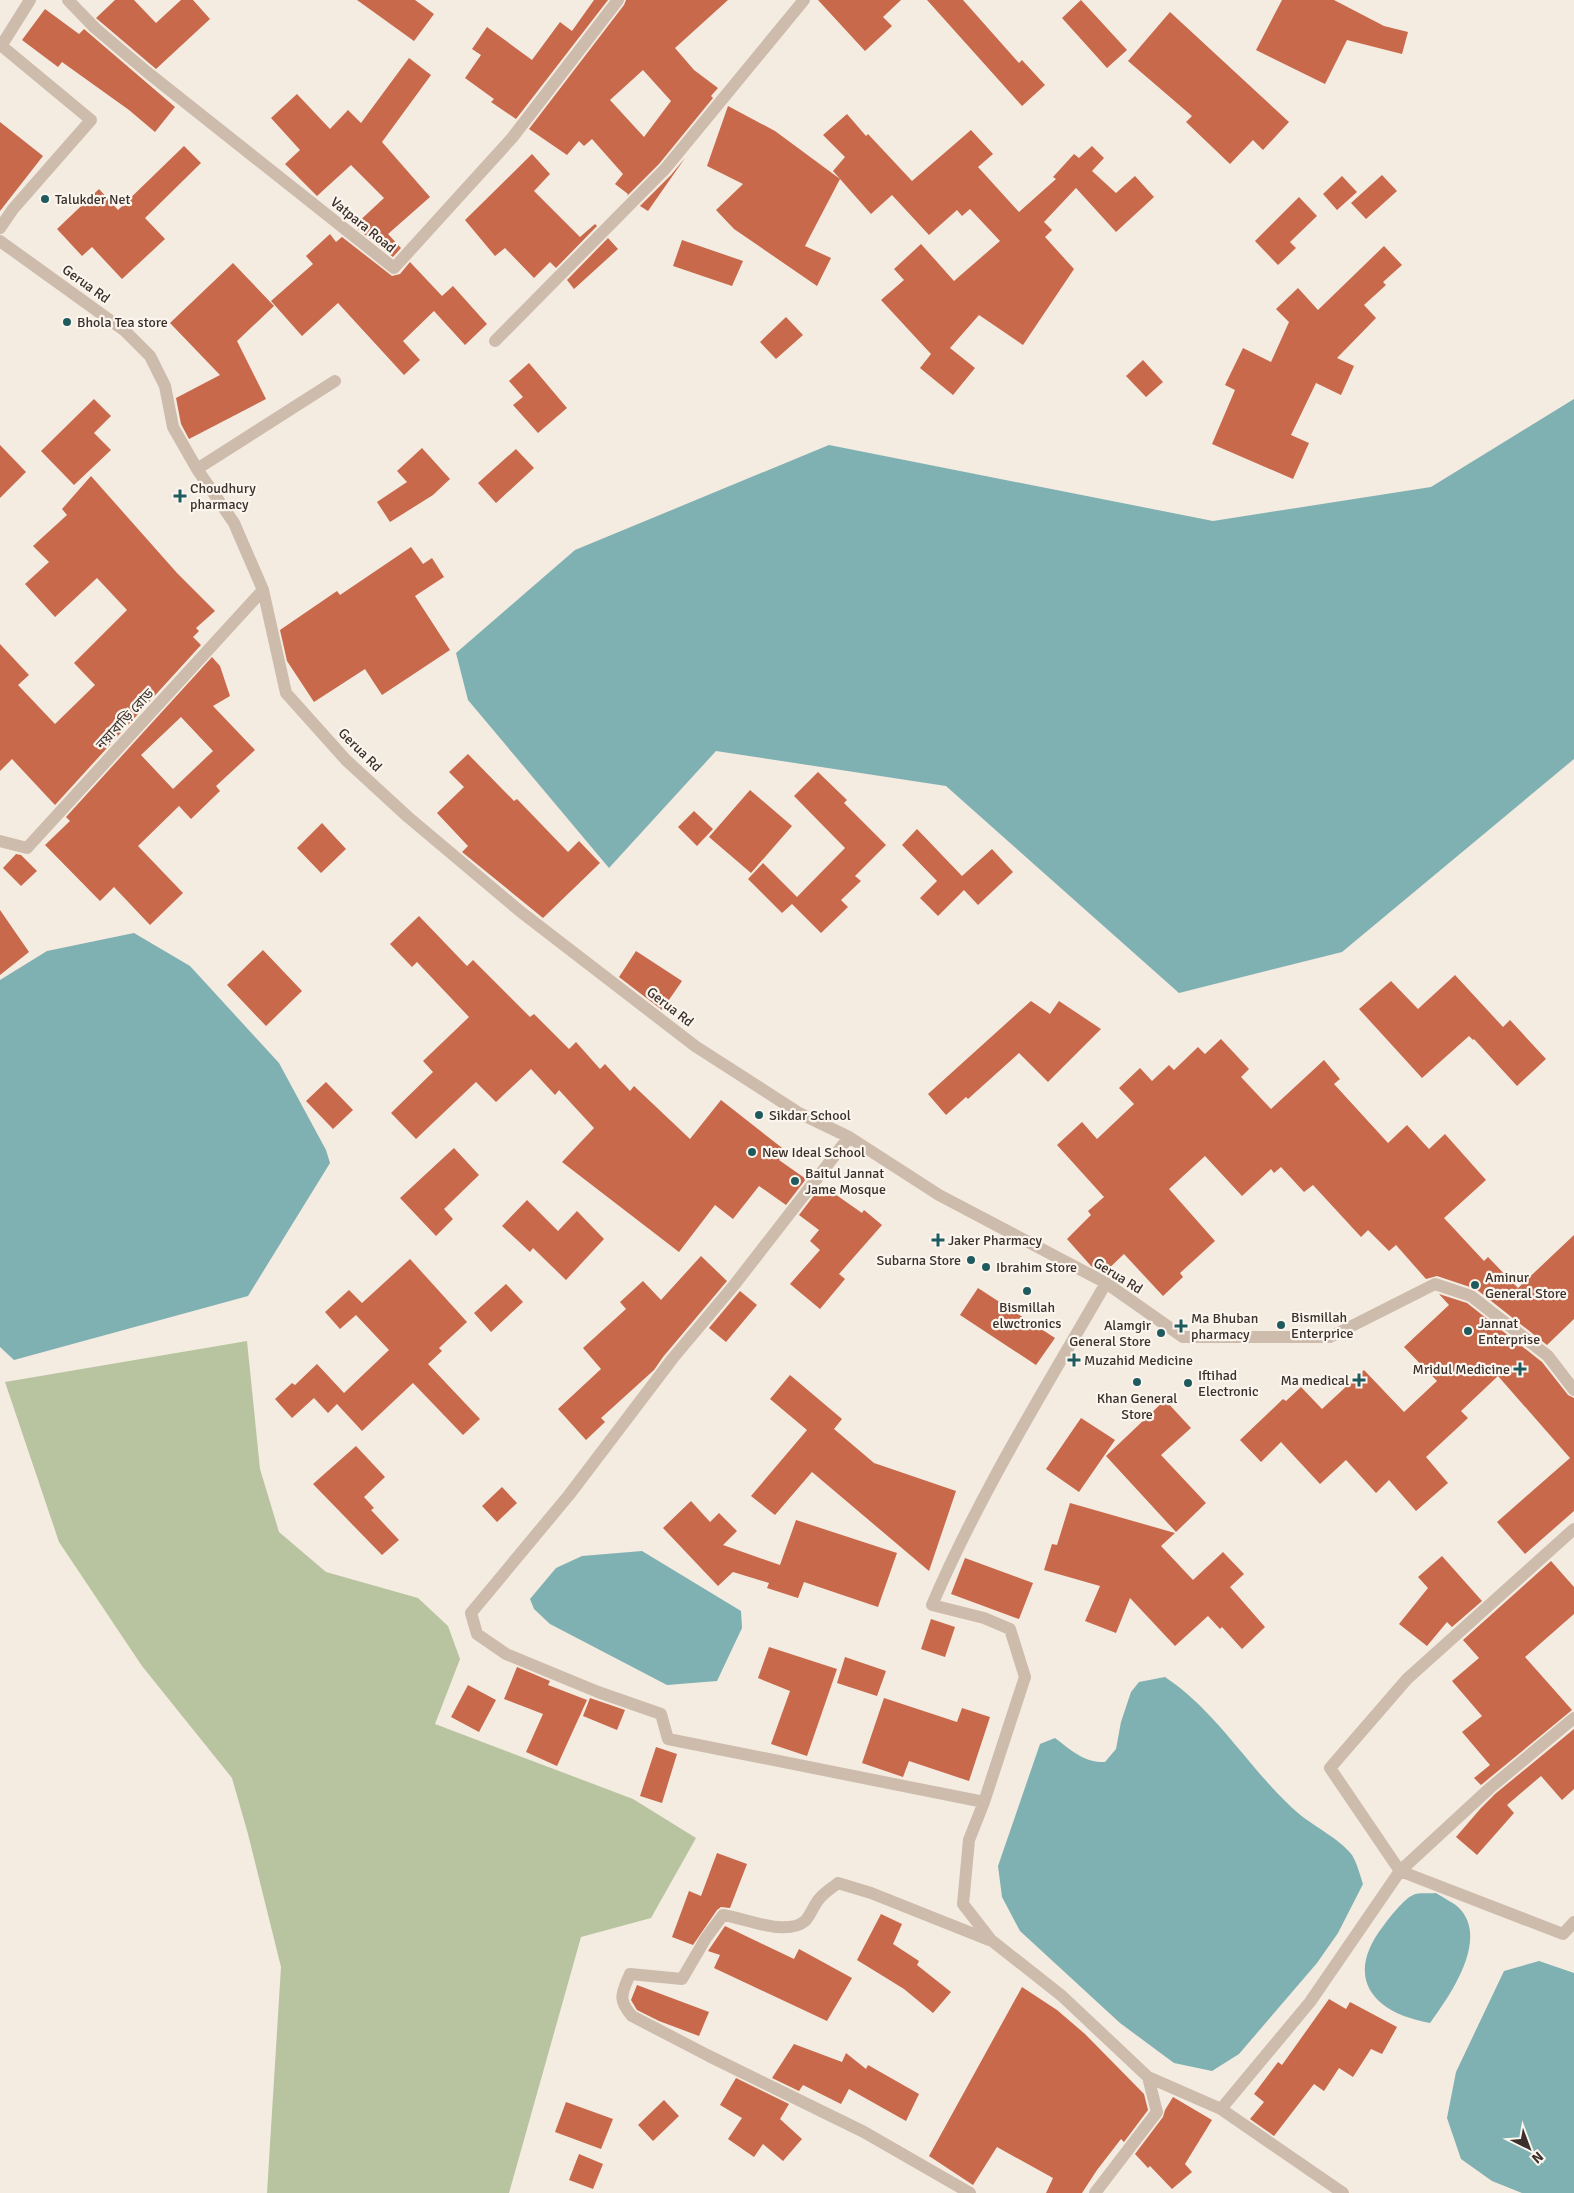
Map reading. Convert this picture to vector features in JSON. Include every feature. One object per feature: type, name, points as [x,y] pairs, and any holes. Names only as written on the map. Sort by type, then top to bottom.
[{"type":"street","name":"Vatpara Road","points":[[68,0],[95,28],[148,72],[394,268],[512,138],[618,0]]},
{"type":"street","points":[[495,341],[665,169],[804,0]]},
{"type":"street","points":[[0,228],[13,209],[91,120],[3,47],[2,43],[24,2]]},
{"type":"street","name":"Gerua Rd","points":[[0,241],[125,330],[150,356],[165,386],[173,427],[197,469],[234,523],[263,590],[286,693],[346,760],[408,817],[521,912],[695,1046],[799,1113],[849,1137],[938,1195],[1106,1283],[1183,1337],[1330,1337],[1435,1284],[1471,1296],[1548,1356],[1574,1390]]},
{"type":"street","points":[[197,469],[335,381]]},
{"type":"street","name":"নয়াবাড়ি রোড","points":[[0,841],[27,848],[263,590]]},
{"type":"street","points":[[849,1137],[735,1284],[673,1358],[569,1495],[471,1613],[477,1634],[506,1654],[598,1692],[661,1714],[668,1739],[984,1802]]},
{"type":"street","points":[[1106,1283],[999,1469],[953,1556],[932,1605],[984,1618],[1010,1629],[1025,1677],[984,1802],[969,1840],[963,1904],[991,1940],[1062,1996],[1148,2077],[1221,2109],[1343,2193]]},
{"type":"street","points":[[1574,1529],[1408,1679],[1330,1768],[1400,1871],[1563,1934],[1574,1922]]},
{"type":"street","points":[[1221,2109],[1310,2002],[1400,1871],[1490,1788],[1574,1718]]},
{"type":"street","points":[[970,2193],[864,2132],[708,2056],[632,2016],[623,2006],[621,1996],[630,1974],[682,1980],[706,1938],[723,1916],[740,1918],[762,1925],[792,1927],[805,1921],[820,1898],[838,1883],[871,1892],[991,1940]]},
{"type":"street","points":[[1095,2193],[1157,2112],[1148,2077]]},
{"type":"green space","points":[[247,1341],[260,1469],[279,1532],[326,1572],[418,1598],[448,1626],[460,1659],[435,1724],[633,1799],[696,1838],[651,1918],[581,1937],[509,2193],[267,2193],[281,1967],[232,1778],[142,1666],[59,1542],[5,1382]]},
{"type":"water","points":[[1574,399],[1574,759],[1342,952],[1179,993],[946,786],[716,751],[609,868],[468,700],[456,653],[575,550],[829,445],[1213,521],[1431,487]]},
{"type":"water","points":[[134,933],[190,966],[279,1063],[326,1150],[330,1163],[248,1296],[14,1360],[0,1347],[0,980],[47,951]]},
{"type":"water","points":[[642,1551],[741,1611],[742,1628],[717,1681],[667,1685],[550,1624],[534,1609],[530,1599],[556,1568],[582,1556]]},
{"type":"water","points":[[1165,1677],[1184,1691],[1218,1724],[1281,1797],[1298,1813],[1347,1849],[1352,1855],[1363,1884],[1338,1933],[1317,1963],[1239,2054],[1212,2071],[1174,2063],[1120,2023],[1020,1931],[1002,1897],[998,1866],[1040,1744],[1055,1738],[1084,1758],[1105,1762],[1116,1749],[1121,1722],[1131,1692],[1139,1682]]},
{"type":"water","points":[[1436,1893],[1459,1908],[1467,1921],[1470,1935],[1468,1951],[1456,1983],[1430,2023],[1393,2011],[1379,2001],[1370,1990],[1365,1976],[1366,1961],[1372,1944],[1393,1913],[1409,1897],[1415,1894]]},
{"type":"water","points":[[1539,1961],[1574,1973],[1574,2193],[1522,2193],[1492,2181],[1461,2159],[1447,2118],[1456,2072],[1504,1971]]},
{"type":"building","points":[[115,0],[134,0],[156,23],[181,0],[193,0],[210,19],[156,69],[96,18]]},
{"type":"building","points":[[357,0],[415,0],[434,14],[414,41]]},
{"type":"building","points":[[594,0],[608,0],[516,119],[491,102],[494,99],[465,78],[481,55],[472,49],[487,27],[532,60],[560,22],[572,31]]},
{"type":"building","points":[[626,0],[728,0],[675,48],[694,70],[718,88],[711,96],[713,98],[659,164],[627,196],[628,194],[615,184],[623,174],[592,139],[584,146],[579,141],[567,155],[529,129]],"holes":[[[643,70],[671,101],[644,137],[610,100]]]},
{"type":"building","points":[[818,0],[901,0],[883,17],[892,26],[865,51]]},
{"type":"building","points":[[927,0],[963,0],[1019,63],[1022,60],[1045,85],[1022,106]]},
{"type":"building","points":[[1081,0],[1127,50],[1107,68],[1062,18]]},
{"type":"building","points":[[1282,0],[1334,0],[1384,26],[1408,32],[1402,54],[1347,40],[1325,84],[1256,50]]},
{"type":"building","points":[[45,9],[79,34],[84,29],[175,107],[155,132],[129,110],[62,62],[58,67],[22,40]]},
{"type":"building","points":[[1170,12],[1289,122],[1263,150],[1253,140],[1230,164],[1186,122],[1192,116],[1128,61]]},
{"type":"building","points":[[409,58],[431,75],[382,142],[430,197],[388,234],[401,248],[393,257],[354,226],[384,198],[351,165],[317,196],[285,164],[300,150],[271,118],[297,94],[330,129],[348,110],[361,123]]},
{"type":"building","points":[[728,106],[775,131],[840,179],[805,246],[831,258],[817,286],[734,229],[716,210],[743,184],[707,166]]},
{"type":"building","points":[[847,114],[866,136],[868,134],[912,181],[971,130],[993,154],[978,167],[1019,212],[1056,179],[1053,177],[1074,154],[1079,158],[1092,146],[1104,158],[1092,171],[1116,193],[1135,176],[1154,197],[1116,232],[1076,188],[1044,222],[1052,230],[1045,237],[1074,269],[1023,345],[979,315],[950,348],[975,368],[953,395],[920,368],[931,354],[881,300],[904,280],[894,269],[921,244],[954,281],[1000,241],[970,209],[962,216],[957,210],[929,235],[892,195],[871,214],[833,171],[845,157],[823,135]]},
{"type":"building","points":[[0,122],[43,156],[0,211]]},
{"type":"building","points":[[184,146],[201,163],[145,218],[165,239],[122,279],[92,247],[82,256],[57,229],[99,189],[118,210]]},
{"type":"building","points":[[532,154],[550,174],[534,191],[580,237],[595,224],[597,226],[556,268],[550,262],[534,278],[505,248],[495,256],[465,220]]},
{"type":"building","points":[[685,158],[648,211],[640,206],[671,175]]},
{"type":"building","points":[[1382,175],[1397,191],[1366,219],[1351,203]]},
{"type":"building","points":[[1342,176],[1357,192],[1337,210],[1323,194]]},
{"type":"building","points":[[1299,197],[1317,216],[1290,242],[1296,248],[1278,265],[1255,241]]},
{"type":"building","points":[[330,234],[336,242],[342,237],[392,276],[400,274],[410,262],[442,296],[453,286],[487,324],[465,345],[434,311],[403,341],[420,360],[404,375],[338,303],[302,336],[271,301],[313,264],[306,256]]},
{"type":"building","points":[[608,238],[618,249],[574,289],[567,280]]},
{"type":"building","points":[[682,240],[743,261],[732,286],[673,266]]},
{"type":"building","points":[[1384,246],[1402,265],[1383,282],[1386,285],[1364,305],[1376,318],[1337,358],[1354,366],[1341,395],[1316,383],[1291,435],[1309,443],[1293,479],[1212,444],[1235,390],[1225,385],[1243,348],[1271,362],[1289,322],[1276,309],[1298,288],[1318,310]]},
{"type":"building","points":[[233,263],[274,306],[237,341],[266,399],[189,439],[181,424],[176,398],[220,375],[170,323]]},
{"type":"building","points":[[786,317],[803,335],[776,359],[760,342]]},
{"type":"building","points":[[1143,360],[1163,382],[1146,397],[1126,376]]},
{"type":"building","points":[[529,363],[567,408],[538,433],[513,405],[523,397],[509,381]]},
{"type":"building","points":[[94,399],[111,416],[94,433],[111,450],[74,485],[41,451]]},
{"type":"building","points":[[0,445],[26,472],[0,498]]},
{"type":"building","points":[[422,448],[450,479],[433,495],[390,522],[377,502],[407,482],[397,471]]},
{"type":"building","points":[[516,449],[534,468],[496,503],[478,483]]},
{"type":"building","points":[[91,476],[177,573],[215,611],[196,628],[199,631],[193,637],[201,645],[55,805],[12,759],[0,771],[0,644],[29,675],[18,685],[55,724],[95,685],[74,663],[127,610],[97,578],[55,617],[25,584],[49,562],[33,546],[67,515],[62,509]]},
{"type":"building","points":[[411,547],[423,564],[432,558],[444,577],[415,596],[450,650],[382,695],[365,669],[314,702],[287,661],[280,630],[337,591],[340,595]]},
{"type":"building","points":[[212,657],[220,666],[230,696],[213,706],[255,750],[216,786],[220,791],[191,819],[179,806],[138,846],[183,893],[150,925],[114,887],[100,901],[45,845],[70,821],[66,817]],"holes":[[[181,717],[213,751],[173,789],[141,755]]]},
{"type":"building","points":[[468,754],[514,801],[517,799],[568,852],[579,841],[600,863],[543,918],[462,852],[468,846],[437,813],[464,787],[449,772]]},
{"type":"building","points":[[818,772],[847,800],[844,803],[886,845],[855,876],[861,881],[841,900],[848,907],[821,933],[792,904],[782,913],[748,879],[763,863],[797,897],[845,848],[794,796]]},
{"type":"building","points":[[750,790],[792,826],[751,873],[709,837]]},
{"type":"building","points":[[694,811],[713,829],[697,846],[678,827]]},
{"type":"building","points":[[322,823],[346,849],[321,873],[297,848]]},
{"type":"building","points":[[917,829],[962,876],[992,849],[1013,872],[978,905],[964,890],[938,916],[920,898],[937,881],[902,845]]},
{"type":"building","points":[[16,854],[21,855],[37,871],[21,886],[3,868]]},
{"type":"building","points":[[0,910],[29,952],[0,975]]},
{"type":"building","points":[[419,916],[467,966],[473,960],[530,1017],[534,1014],[569,1049],[576,1042],[600,1069],[605,1064],[630,1091],[634,1086],[690,1139],[721,1100],[786,1151],[779,1160],[806,1179],[786,1205],[759,1186],[733,1219],[715,1205],[679,1252],[562,1162],[594,1128],[559,1090],[555,1095],[531,1069],[496,1102],[476,1082],[416,1139],[391,1113],[433,1072],[423,1061],[469,1017],[417,962],[412,967],[390,944]]},
{"type":"building","points":[[263,950],[302,991],[266,1026],[227,985]]},
{"type":"building","points":[[636,951],[682,981],[662,1010],[619,977]]},
{"type":"building","points":[[1455,975],[1503,1027],[1510,1020],[1546,1059],[1517,1086],[1474,1039],[1469,1036],[1422,1078],[1359,1009],[1391,981],[1418,1009]]},
{"type":"building","points":[[1031,1001],[1050,1014],[1059,1001],[1101,1029],[1048,1082],[1019,1053],[968,1099],[966,1097],[946,1115],[928,1094]]},
{"type":"building","points":[[1221,1039],[1249,1069],[1241,1077],[1271,1109],[1324,1060],[1340,1079],[1334,1084],[1388,1143],[1407,1125],[1429,1149],[1445,1134],[1486,1180],[1444,1218],[1484,1261],[1488,1257],[1518,1288],[1574,1235],[1574,1319],[1547,1345],[1476,1289],[1437,1276],[1426,1279],[1396,1245],[1389,1251],[1368,1230],[1361,1237],[1313,1185],[1304,1192],[1281,1167],[1274,1173],[1271,1169],[1242,1196],[1205,1156],[1169,1189],[1215,1241],[1180,1273],[1183,1277],[1163,1296],[1124,1254],[1104,1273],[1091,1266],[1067,1239],[1091,1215],[1088,1211],[1104,1197],[1057,1145],[1082,1122],[1097,1139],[1134,1104],[1119,1088],[1140,1068],[1152,1081],[1169,1065],[1174,1070],[1198,1047],[1205,1054]]},
{"type":"building","points":[[326,1082],[353,1110],[333,1129],[306,1101]]},
{"type":"building","points":[[454,1148],[479,1175],[444,1209],[453,1219],[436,1236],[400,1198]]},
{"type":"building","points":[[822,1185],[862,1213],[864,1210],[882,1225],[839,1274],[845,1279],[820,1309],[790,1284],[820,1250],[810,1241],[819,1230],[799,1215]]},
{"type":"building","points":[[527,1200],[558,1231],[577,1211],[604,1239],[566,1280],[533,1248],[530,1252],[502,1226]]},
{"type":"building","points":[[701,1256],[727,1281],[654,1370],[601,1418],[605,1422],[586,1440],[558,1409],[601,1369],[583,1348],[626,1309],[620,1302],[643,1281],[661,1300]]},
{"type":"building","points":[[410,1259],[467,1322],[439,1348],[442,1351],[428,1364],[480,1419],[463,1435],[413,1383],[362,1431],[337,1404],[328,1413],[314,1398],[292,1418],[275,1399],[292,1383],[295,1385],[317,1364],[344,1393],[389,1350],[356,1315],[340,1329],[325,1312],[349,1290],[362,1303]]},
{"type":"building","points":[[506,1284],[523,1302],[491,1332],[474,1313]]},
{"type":"building","points":[[978,1288],[1055,1338],[1036,1365],[960,1315]]},
{"type":"building","points":[[740,1291],[757,1305],[726,1342],[709,1328]]},
{"type":"building","points":[[1439,1294],[1467,1303],[1542,1362],[1568,1395],[1574,1398],[1574,1511],[1525,1554],[1497,1522],[1570,1458],[1498,1376],[1461,1411],[1468,1418],[1426,1457],[1448,1483],[1416,1511],[1389,1480],[1376,1493],[1346,1460],[1320,1484],[1281,1442],[1261,1462],[1240,1440],[1283,1399],[1286,1401],[1301,1387],[1322,1409],[1364,1370],[1404,1412],[1437,1381],[1404,1347],[1449,1305]]},
{"type":"building","points":[[790,1375],[842,1419],[834,1429],[874,1463],[956,1491],[929,1571],[812,1472],[775,1515],[751,1496],[807,1430],[770,1399]]},
{"type":"building","points":[[1165,1400],[1191,1428],[1161,1455],[1206,1503],[1176,1532],[1106,1456]]},
{"type":"building","points":[[1081,1418],[1115,1440],[1079,1492],[1046,1469]]},
{"type":"building","points":[[356,1446],[385,1477],[364,1497],[374,1508],[371,1510],[399,1540],[382,1555],[313,1484]]},
{"type":"building","points":[[502,1487],[517,1503],[497,1522],[482,1506]]},
{"type":"building","points":[[691,1501],[710,1522],[719,1513],[737,1531],[723,1545],[780,1565],[796,1520],[897,1553],[878,1607],[804,1582],[798,1598],[767,1588],[769,1583],[733,1572],[718,1586],[663,1528]]},
{"type":"building","points":[[1070,1503],[1175,1533],[1161,1546],[1193,1580],[1223,1552],[1244,1574],[1230,1587],[1265,1627],[1242,1649],[1222,1627],[1220,1629],[1208,1616],[1175,1646],[1130,1598],[1116,1633],[1085,1621],[1100,1586],[1044,1570],[1052,1544],[1057,1545]]},
{"type":"building","points":[[1442,1556],[1482,1601],[1452,1627],[1447,1622],[1427,1646],[1399,1624],[1428,1588],[1418,1577]]},
{"type":"building","points":[[965,1558],[1033,1583],[1019,1619],[951,1594]]},
{"type":"building","points":[[1551,1561],[1574,1587],[1574,1614],[1525,1657],[1572,1710],[1481,1785],[1474,1778],[1490,1765],[1462,1732],[1482,1716],[1452,1681],[1479,1658],[1463,1640]]},
{"type":"building","points":[[931,1619],[955,1627],[945,1657],[921,1649]]},
{"type":"building","points":[[769,1647],[837,1669],[807,1756],[771,1744],[790,1691],[758,1678]]},
{"type":"building","points":[[845,1657],[886,1671],[877,1696],[837,1683]]},
{"type":"building","points":[[517,1667],[550,1681],[548,1685],[587,1700],[557,1766],[526,1752],[543,1714],[504,1699]]},
{"type":"building","points":[[468,1685],[496,1700],[479,1732],[451,1717]]},
{"type":"building","points":[[590,1698],[625,1710],[617,1730],[583,1716]]},
{"type":"building","points":[[884,1698],[957,1722],[962,1708],[990,1717],[969,1781],[909,1761],[903,1777],[862,1763]]},
{"type":"building","points":[[1574,1729],[1574,1789],[1562,1800],[1541,1776],[1507,1805],[1514,1813],[1477,1855],[1456,1837],[1495,1794]]},
{"type":"building","points":[[656,1747],[677,1754],[662,1803],[640,1796]]},
{"type":"building","points":[[717,1853],[747,1864],[730,1908],[721,1907],[717,1910],[693,1945],[672,1937],[689,1891],[701,1896]]},
{"type":"building","points":[[881,1914],[902,1924],[893,1944],[919,1961],[917,1965],[951,1992],[933,2013],[904,1989],[857,1960]]},
{"type":"building","points":[[725,1926],[794,1959],[799,1949],[852,1978],[827,2021],[714,1968],[720,1955],[708,1951]]},
{"type":"building","points":[[637,1985],[709,2012],[699,2036],[659,2021],[637,2010],[631,2000]]},
{"type":"building","points":[[1022,1987],[1057,2010],[1085,2034],[1144,2094],[1148,2110],[1124,2142],[1121,2139],[1082,2193],[1046,2193],[1053,2178],[997,2147],[973,2185],[929,2156]]},
{"type":"building","points":[[1329,1999],[1346,2009],[1350,2002],[1397,2027],[1382,2054],[1371,2049],[1353,2077],[1339,2068],[1324,2091],[1314,2084],[1274,2136],[1250,2119],[1264,2102],[1254,2094],[1278,2062],[1282,2065]]},
{"type":"building","points":[[794,2044],[842,2062],[846,2053],[866,2069],[868,2065],[919,2094],[906,2121],[849,2089],[841,2104],[803,2085],[799,2091],[772,2078]]},
{"type":"building","points":[[736,2078],[789,2104],[780,2119],[802,2139],[783,2161],[763,2144],[754,2157],[728,2139],[742,2118],[720,2105]]},
{"type":"building","points":[[1173,2097],[1212,2120],[1185,2164],[1192,2172],[1172,2189],[1150,2166],[1148,2168],[1135,2154],[1163,2117]]},
{"type":"building","points":[[664,2100],[679,2116],[653,2141],[638,2125]]},
{"type":"building","points":[[566,2102],[613,2119],[601,2149],[555,2132]]},
{"type":"building","points":[[579,2154],[603,2164],[593,2189],[569,2180]]},
{"type":"place","name":"Talukder Net","points":[[45,199]]},
{"type":"place","name":"Bhola Tea store","points":[[67,322]]},
{"type":"place","name":"Choudhury pharmacy","points":[[180,496]]},
{"type":"place","name":"Sikdar School","points":[[759,1115]]},
{"type":"place","name":"New Ideal School","points":[[752,1152]]},
{"type":"place","name":"Baitul Jannat Jame Mosque","points":[[795,1181]]},
{"type":"place","name":"Jaker Pharmacy","points":[[938,1240]]},
{"type":"place","name":"Subarna Store","points":[[971,1260]]},
{"type":"place","name":"Ibrahim Store","points":[[986,1267]]},
{"type":"place","name":"Aminur General Store","points":[[1475,1285]]},
{"type":"place","name":"Bismillah elwctronics","points":[[1027,1291]]},
{"type":"place","name":"Bismillah Enterprice","points":[[1281,1325]]},
{"type":"place","name":"Ma Bhuban pharmacy","points":[[1181,1326]]},
{"type":"place","name":"Jannat Enterprise","points":[[1468,1331]]},
{"type":"place","name":"Alamgir General Store","points":[[1161,1333]]},
{"type":"place","name":"Muzahid Medicine","points":[[1074,1360]]},
{"type":"place","name":"Mridul Medicine","points":[[1520,1369]]},
{"type":"place","name":"Ma medical","points":[[1359,1380]]},
{"type":"place","name":"Khan General Store","points":[[1137,1382]]},
{"type":"place","name":"Iftihad Electronic","points":[[1188,1383]]}]
